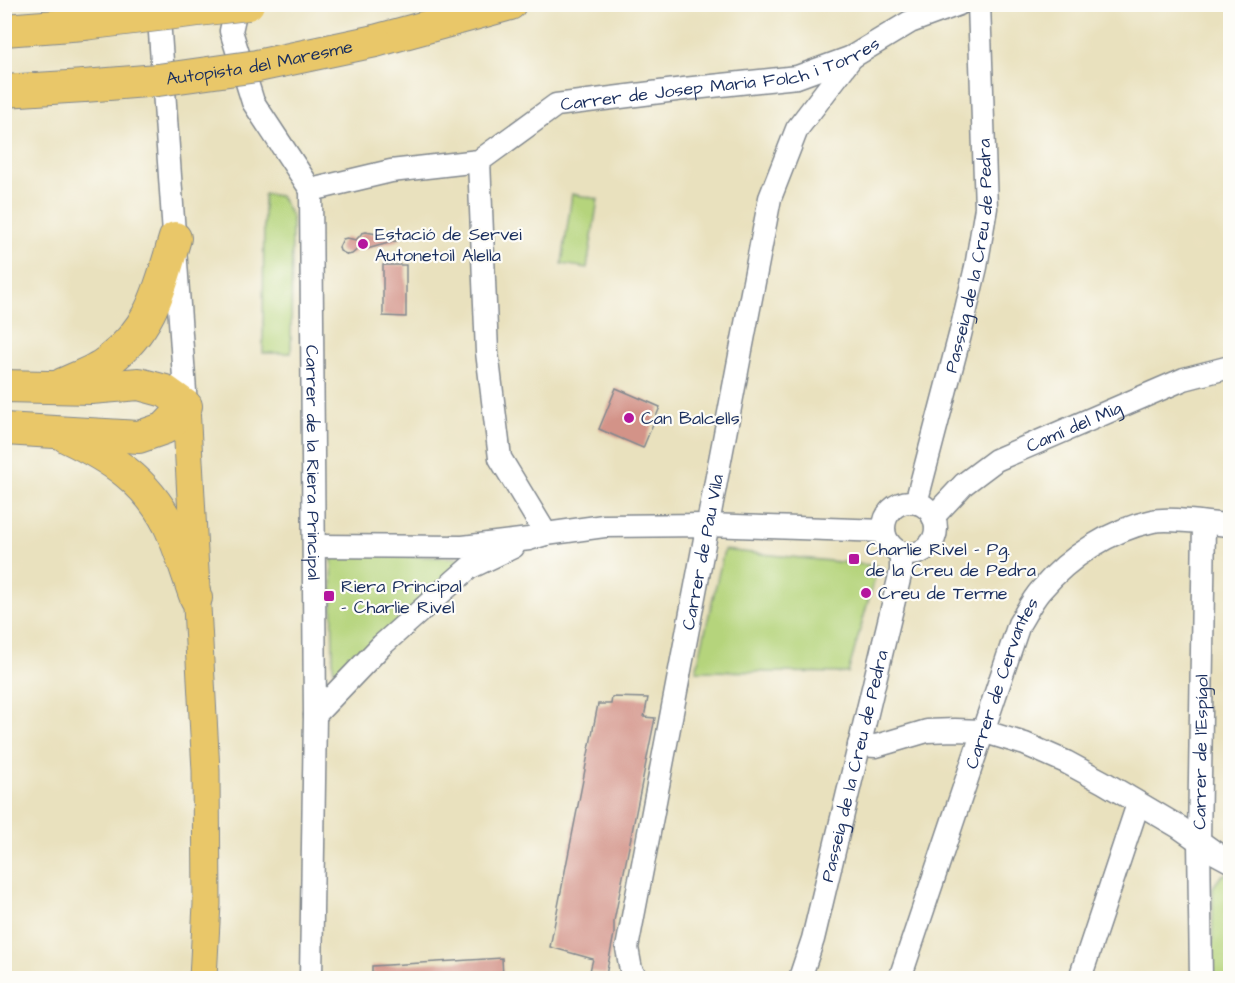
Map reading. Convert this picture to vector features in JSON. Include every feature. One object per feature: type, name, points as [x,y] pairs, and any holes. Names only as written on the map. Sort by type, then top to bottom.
[{"type":"highway","points":[[4,30],[84,24],[248,4]]},
{"type":"highway","name":"Autopista del Maresme","points":[[4,91],[158,80],[257,66],[375,40],[510,4]]},
{"type":"highway","points":[[59,387],[107,363],[128,344],[146,321],[162,282],[175,238]]},
{"type":"highway","points":[[4,386],[91,388],[139,384],[165,391],[186,406],[165,428],[139,437],[4,429]]},
{"type":"highway","points":[[55,432],[94,450],[132,475],[155,501],[170,526],[196,598]]},
{"type":"main road","points":[[186,406],[206,771],[207,904],[203,978]]},
{"type":"street","points":[[158,4],[186,406]]},
{"type":"street","points":[[237,4],[231,31],[253,102],[310,190]]},
{"type":"street","name":"Carrer de Josep Maria Folch i Torres","points":[[310,190],[391,171],[479,161],[556,105],[797,77],[852,57],[910,22],[958,4]]},
{"type":"street","name":"Passeig de la Creu de Pedra","points":[[925,510],[976,267],[986,208],[979,4]]},
{"type":"street","name":"Carrer de Pau Vila","points":[[797,129],[852,57]]},
{"type":"street","name":"Carrer de Pau Vila","points":[[636,978],[627,948],[770,198],[797,129],[803,89],[797,77]]},
{"type":"street","points":[[479,161],[487,352],[500,458],[537,537]]},
{"type":"street","name":"Carrer de la Riera Principal","points":[[310,190],[315,546],[311,978]]},
{"type":"street","name":"Camí del Mig","points":[[925,510],[996,460],[1184,379],[1230,367]]},
{"type":"street","points":[[902,504],[925,510],[936,526],[935,535],[929,546],[921,552],[909,554],[901,553],[891,547],[884,531],[888,514],[902,504]]},
{"type":"street","name":"Carrer de Cervantes","points":[[900,978],[1018,624],[1040,591],[1067,564],[1119,531],[1155,520],[1230,525]]},
{"type":"street","name":"Carrer de l'Espígol","points":[[1201,978],[1199,842],[1204,524]]},
{"type":"street","points":[[315,546],[466,557],[537,537],[604,526],[708,525],[884,531]]},
{"type":"street","name":"Passeig de la Creu de Pedra","points":[[800,978],[813,939],[901,571],[901,553]]},
{"type":"street","points":[[315,715],[466,557]]},
{"type":"street","points":[[859,745],[876,746],[927,731],[982,731],[1025,744],[1066,762],[1179,827],[1230,861]]},
{"type":"street","points":[[1080,978],[1138,804]]},
{"type":"green space","points":[[264,194],[280,196],[292,217],[291,353],[263,353]]},
{"type":"green space","points":[[572,194],[598,199],[587,268],[562,264]]},
{"type":"green space","points":[[724,550],[878,566],[848,673],[696,671]]},
{"type":"green space","points":[[332,553],[461,558],[462,564],[342,671],[334,670],[333,666]]},
{"type":"green space","points":[[1230,875],[1230,978],[1212,978],[1213,887],[1221,876]]},
{"type":"building","points":[[366,232],[403,239],[367,249],[359,248],[348,255],[340,251],[339,247],[343,239],[356,240]]},
{"type":"building","points":[[383,265],[406,265],[406,317],[383,316]]},
{"type":"building","name":"Can Balcells","points":[[616,388],[660,407],[643,448],[599,429]]},
{"type":"building","points":[[612,697],[648,698],[644,717],[655,718],[614,921],[614,934],[606,975],[590,971],[593,959],[550,947],[598,704],[611,704]]},
{"type":"building","points":[[502,958],[503,978],[372,978],[372,966]]},
{"type":"place","name":"Estació de Servei Autonetoil Alella","points":[[363,244]]},
{"type":"place","name":"Can Balcells","points":[[629,418]]},
{"type":"place","name":"Charlie Rivel - Pg. de la Creu de Pedra","points":[[854,559]]},
{"type":"place","name":"Creu de Terme","points":[[866,593]]},
{"type":"place","name":"Riera Principal - Charlie Rivel","points":[[329,596]]}]
